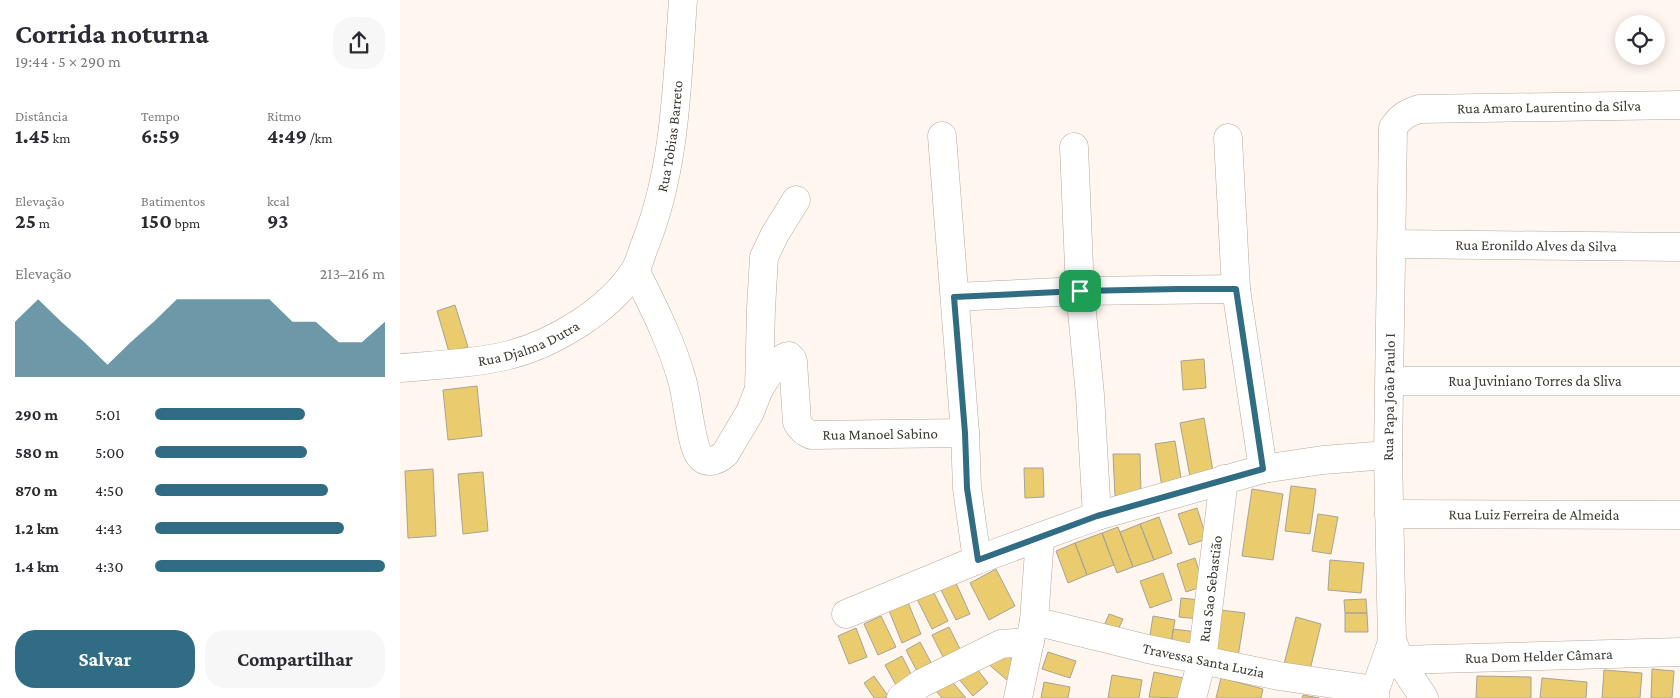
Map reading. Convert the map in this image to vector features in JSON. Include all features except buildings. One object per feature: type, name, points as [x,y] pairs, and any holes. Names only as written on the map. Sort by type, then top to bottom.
[{"type":"street","name":"Rua Tobias Barreto","points":[[635,270],[655,220],[666,170],[675,113],[683,0]]},
{"type":"street","name":"Rua Amaro Laurentino da Silva","points":[[1419,109],[1680,106]]},
{"type":"street","name":"Rua Papa João Paulo I","points":[[1375,694],[1396,651],[1388,454],[1393,128],[1398,120],[1408,112],[1419,109]]},
{"type":"street","points":[[942,136],[965,433],[967,488],[978,560]]},
{"type":"street","points":[[1228,138],[1236,289],[1263,469]]},
{"type":"street","points":[[1074,147],[1080,291],[1090,395],[1097,516]]},
{"type":"street","name":"Rua Manoel Sabino","points":[[759,389],[760,309],[764,257],[775,234],[796,200]]},
{"type":"street","name":"Rua Eronildo Alves da Silva","points":[[1392,244],[1680,247]]},
{"type":"street","name":"Rua Djalma Dutra","points":[[400,368],[506,356],[545,343],[580,323],[610,300],[635,270]]},
{"type":"street","name":"Rua Manoel Sabino","points":[[635,270],[667,335],[675,357],[683,382],[696,450],[703,460],[708,462],[720,459],[725,454],[750,412],[759,389],[780,360],[786,356],[792,359],[798,422],[800,428],[806,433],[811,435],[965,433]]},
{"type":"street","points":[[954,297],[1080,291],[1236,289]]},
{"type":"street","name":"Rua Juviniano Torres da Sliva","points":[[1390,381],[1680,380]]},
{"type":"street","points":[[846,614],[978,560],[1097,516],[1263,469],[1323,460],[1388,454]]},
{"type":"street","name":"Rua Sao Sebastião","points":[[1192,698],[1202,660],[1224,479]]},
{"type":"street","name":"Rua Luiz Ferreira de Almeida","points":[[1389,514],[1680,515]]},
{"type":"street","points":[[1018,698],[1032,631],[1040,537]]},
{"type":"street","name":"Travessa Santa Luzia","points":[[901,698],[922,683],[1032,631],[1148,649],[1375,694]]},
{"type":"street","points":[[1396,651],[1424,698]]},
{"type":"street","name":"Rua Dom Helder Câmara","points":[[1396,651],[1680,652]]},
{"type":"route","points":[[1236,289],[1263,469],[1097,516],[978,560],[967,488],[965,433],[954,297],[1080,291],[1236,289]]}]
